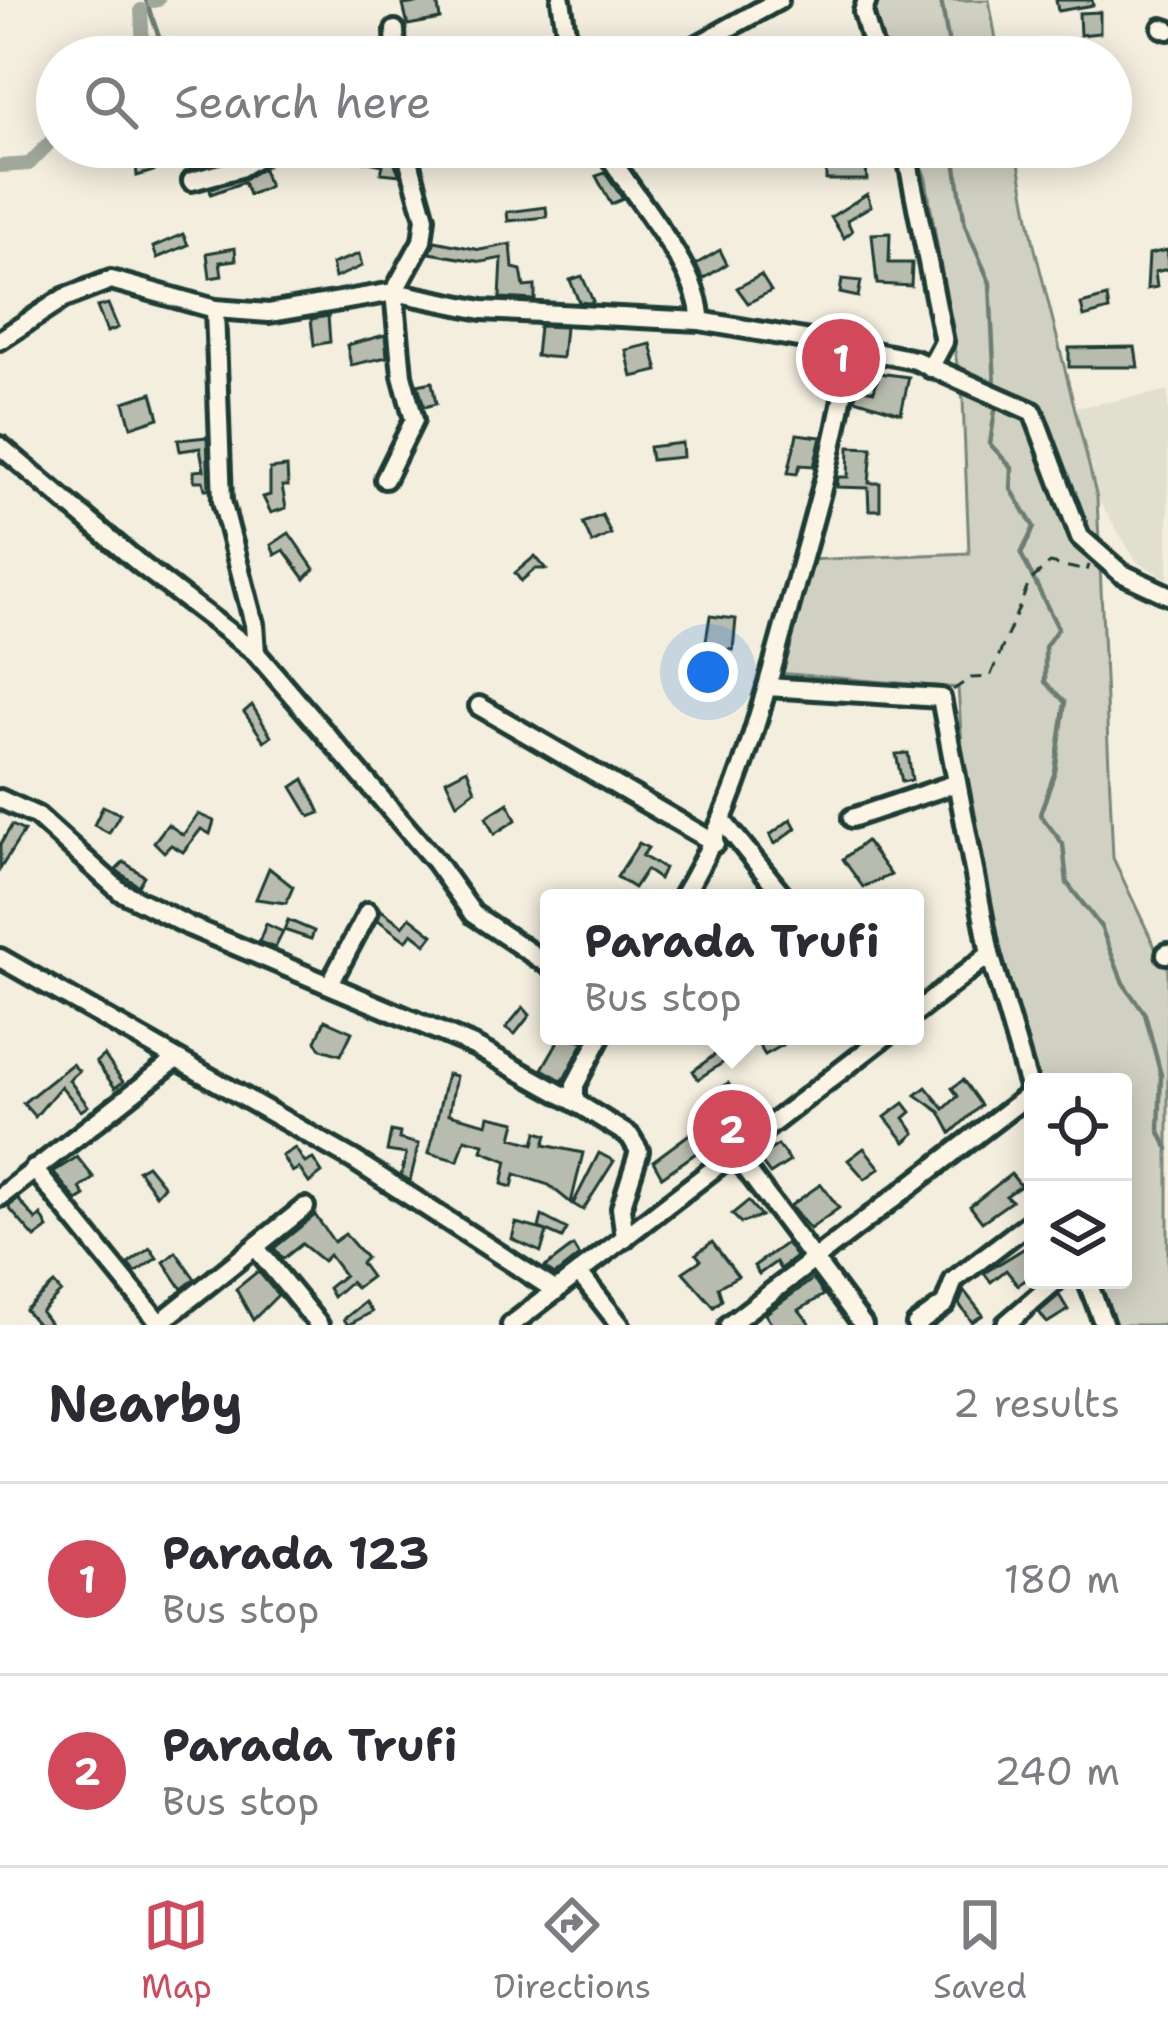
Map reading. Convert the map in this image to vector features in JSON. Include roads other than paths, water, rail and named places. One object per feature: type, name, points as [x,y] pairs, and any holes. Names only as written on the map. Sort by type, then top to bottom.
[{"type":"street","points":[[561,0],[567,36]]},
{"type":"street","points":[[714,36],[779,0]]},
{"type":"street","points":[[867,0],[863,12],[870,36]]},
{"type":"street","points":[[395,31],[395,36]]},
{"type":"street","points":[[192,181],[240,168]]},
{"type":"street","points":[[385,479],[414,420],[402,374],[394,292],[422,241],[425,218],[411,168]]},
{"type":"street","points":[[618,168],[689,277],[701,304],[700,321]]},
{"type":"street","points":[[909,168],[944,342],[931,368]]},
{"type":"street","points":[[0,340],[64,298],[111,280],[215,309],[269,313],[394,292],[482,310],[700,321],[914,360],[1033,412],[1080,537],[1121,573],[1168,595]]},
{"type":"street","points":[[215,309],[222,501],[254,624],[256,653]]},
{"type":"street","points":[[688,889],[724,824],[767,687],[844,404],[850,347]]},
{"type":"street","points":[[0,446],[141,566],[256,653],[435,861],[473,914],[540,959]]},
{"type":"street","points":[[767,687],[941,698],[990,954],[1025,1073]]},
{"type":"street","points":[[479,706],[716,843]]},
{"type":"street","points":[[852,818],[957,783]]},
{"type":"street","points":[[0,799],[37,816],[120,891],[189,926],[474,1046],[630,1136],[639,1151],[621,1208],[625,1238]]},
{"type":"street","points":[[724,824],[778,889]]},
{"type":"street","points":[[330,984],[368,912]]},
{"type":"street","points":[[924,1006],[990,954]]},
{"type":"street","points":[[0,958],[354,1160],[556,1291]]},
{"type":"street","points":[[575,1102],[575,1084],[596,1045]]},
{"type":"street","points":[[512,1325],[874,1045]]},
{"type":"street","points":[[0,1197],[175,1060]]},
{"type":"street","points":[[729,1325],[1024,1102]]},
{"type":"street","points":[[735,1154],[863,1325]]},
{"type":"street","points":[[34,1169],[160,1324],[305,1207]]},
{"type":"street","points":[[916,1325],[945,1304],[954,1280],[1024,1227]]},
{"type":"street","points":[[257,1249],[319,1325]]},
{"type":"street","points":[[579,1273],[620,1325]]},
{"type":"street","points":[[1006,1324],[1047,1289]]},
{"type":"street","points":[[1091,1289],[1104,1325]]},
{"type":"waterway","points":[[146,0],[159,36]]},
{"type":"waterway","points":[[154,1],[158,0]]},
{"type":"waterway","points":[[941,0],[947,36]]},
{"type":"waterway","points":[[141,10],[142,36]]},
{"type":"waterway","points":[[0,166],[29,164],[36,157]]},
{"type":"waterway","points":[[956,168],[965,225],[990,283],[995,387]]},
{"type":"waterway","points":[[996,404],[990,444],[1012,468],[1011,489],[1034,527],[1021,554],[1058,628],[1045,647],[1045,682],[1065,702],[1055,772],[1040,814],[1063,844],[1067,883],[1101,927],[1123,983],[1145,1014],[1161,1075],[1159,1130],[1168,1149]]},
{"type":"place","name":"Parada 123","points":[[841,358]]},
{"type":"place","name":"Parada Trufi","points":[[732,1129]]}]
